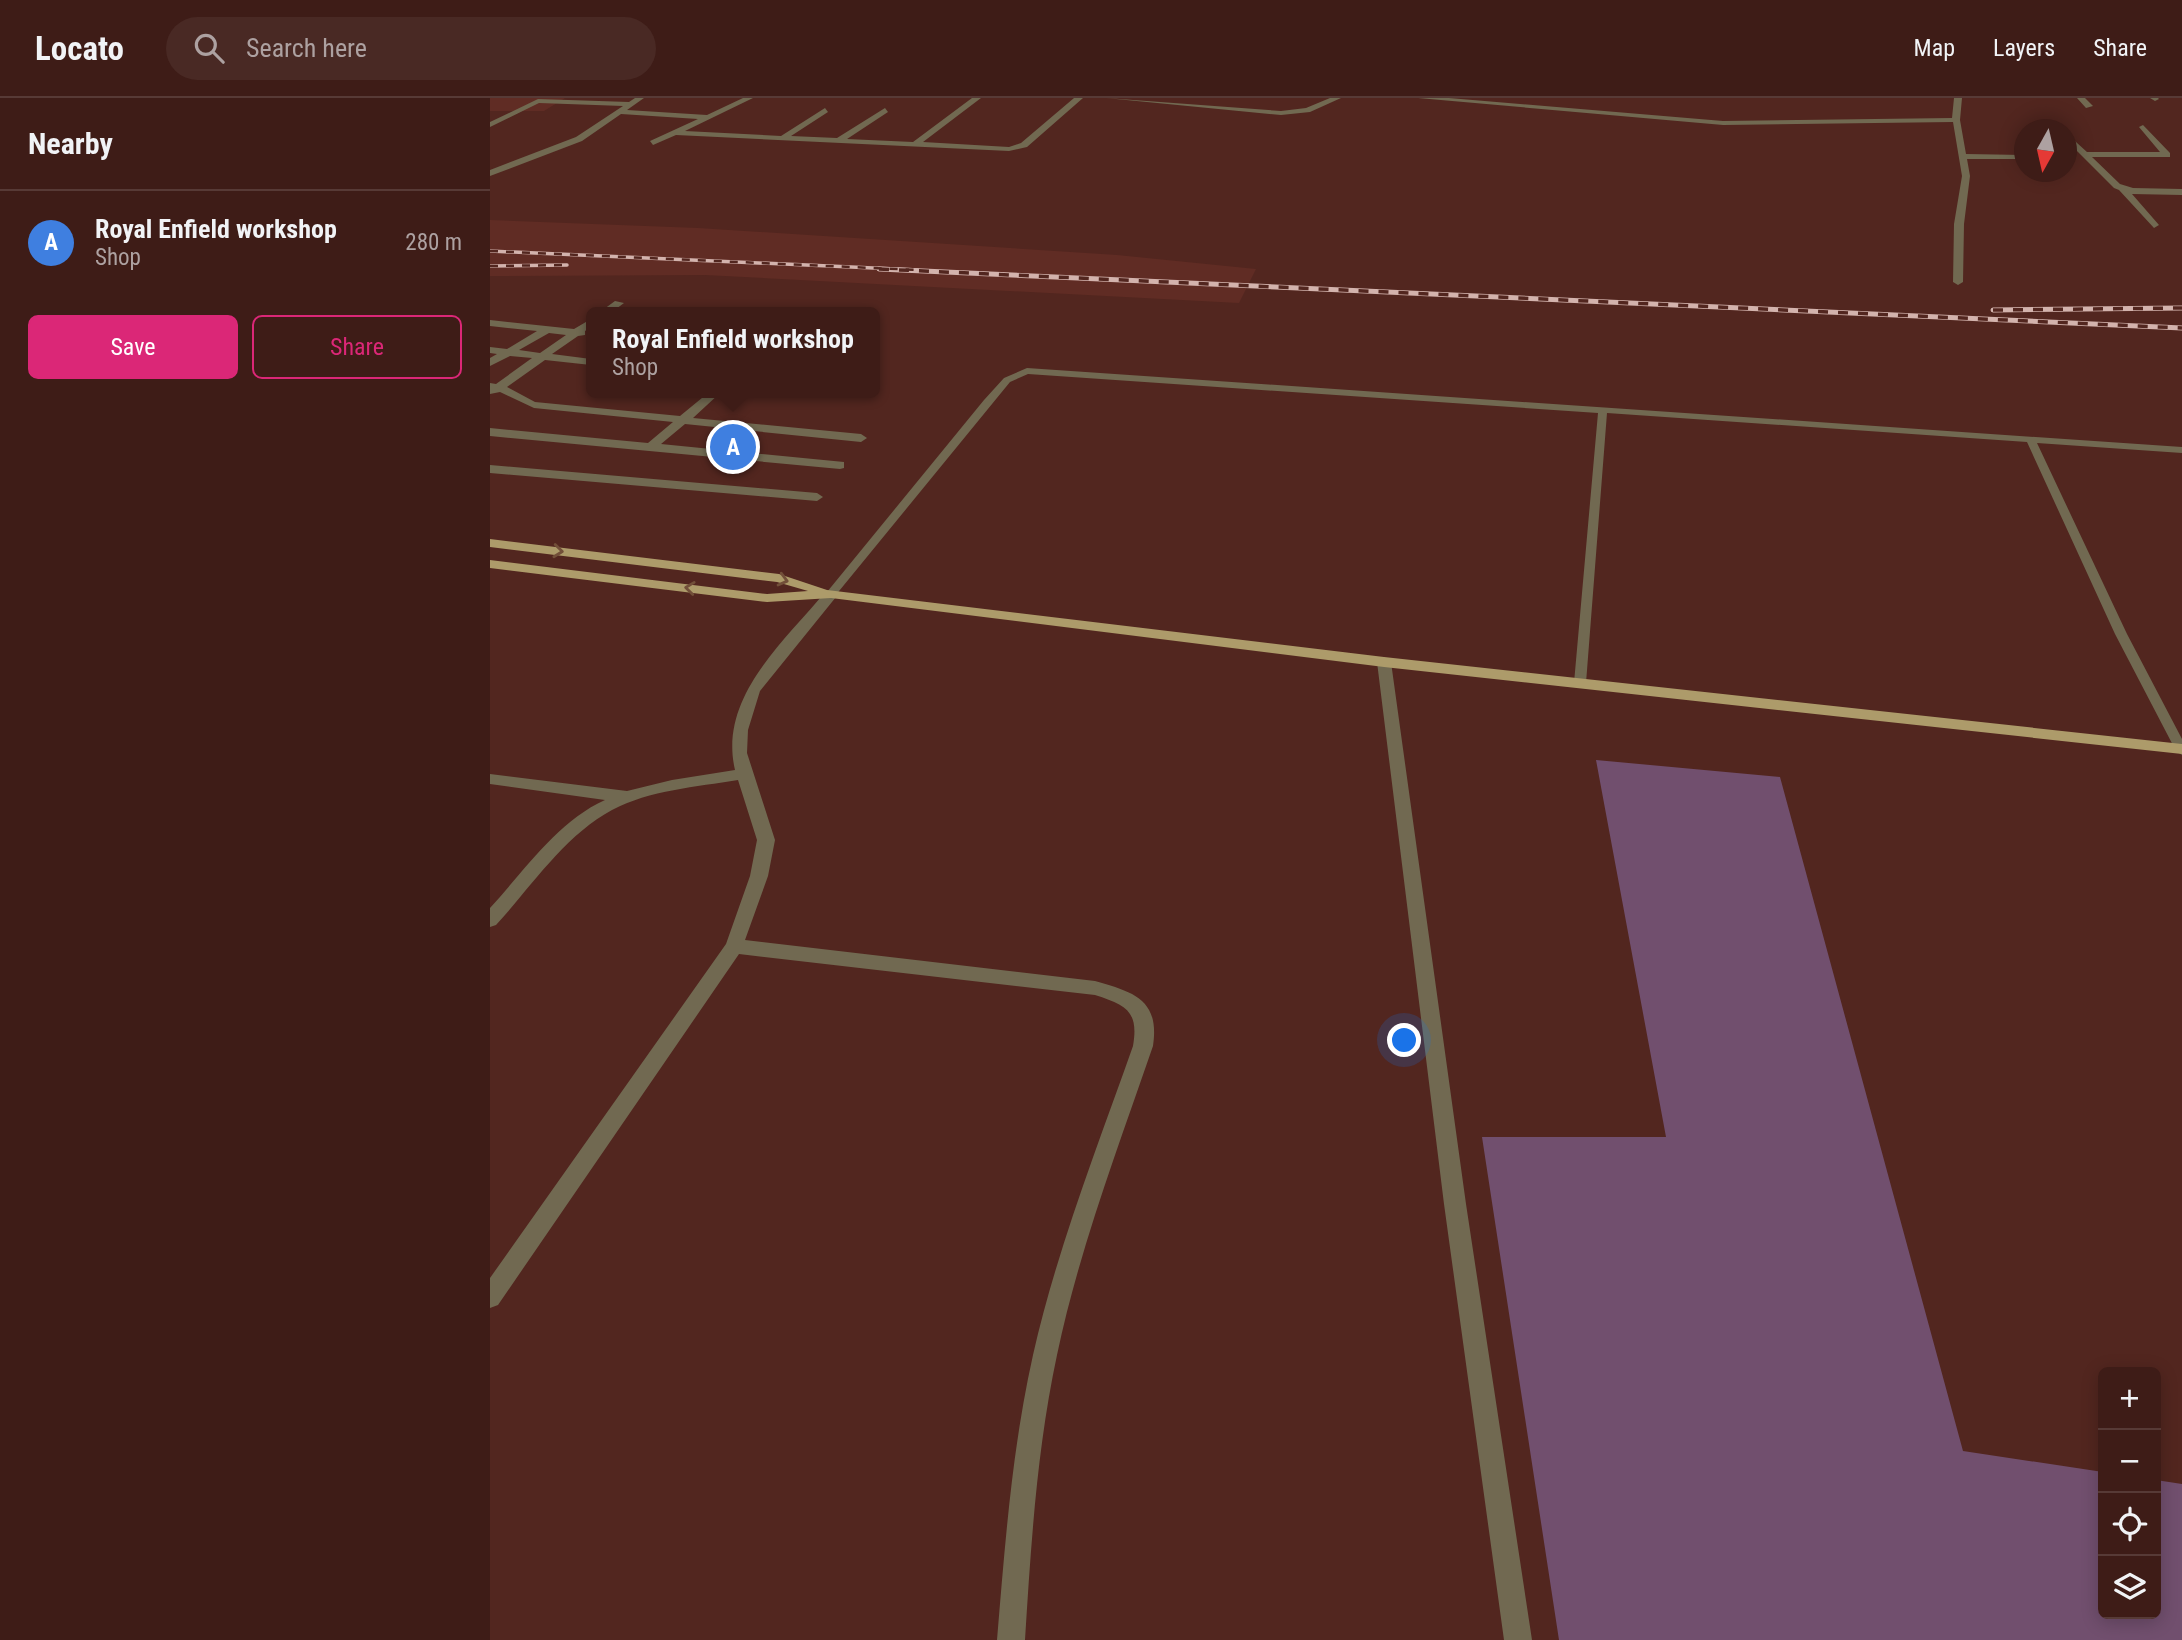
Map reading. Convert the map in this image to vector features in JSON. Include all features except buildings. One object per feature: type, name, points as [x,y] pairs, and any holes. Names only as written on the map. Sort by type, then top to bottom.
[{"type":"main road","points":[[490,544],[779,578],[831,594],[1384,662],[2182,749]]},
{"type":"main road","points":[[490,564],[767,598],[831,594]]},
{"type":"street","points":[[490,173],[579,139],[640,98]]},
{"type":"street","points":[[653,143],[749,98]]},
{"type":"street","points":[[913,146],[977,98]]},
{"type":"street","points":[[674,133],[998,150],[1019,148],[1079,98]]},
{"type":"street","points":[[1110,98],[1281,113],[1307,110],[1337,98]]},
{"type":"street","points":[[1422,98],[1723,122],[1956,120]]},
{"type":"street","points":[[1958,98],[1956,120],[1966,176],[1959,224],[1958,282]]},
{"type":"street","points":[[2081,98],[2089,106]]},
{"type":"street","points":[[490,125],[538,99],[631,104]]},
{"type":"street","points":[[781,139],[825,110]]},
{"type":"street","points":[[837,142],[885,110]]},
{"type":"street","points":[[619,112],[708,117]]},
{"type":"street","points":[[2084,156],[2167,155],[2143,127]]},
{"type":"street","points":[[2077,147],[2123,189],[2154,225]]},
{"type":"street","points":[[1963,156],[2014,157]]},
{"type":"street","points":[[2123,189],[2182,192]]},
{"type":"street","points":[[613,307],[619,303]]},
{"type":"street","points":[[490,323],[586,333]]},
{"type":"street","points":[[493,388],[586,325]]},
{"type":"street","points":[[490,363],[548,329]]},
{"type":"street","points":[[490,350],[586,361]]},
{"type":"street","points":[[493,388],[513,391],[522,402],[534,405],[681,422],[861,438]]},
{"type":"street","points":[[648,449],[709,398]]},
{"type":"street","points":[[490,432],[840,465]]},
{"type":"street","points":[[490,469],[817,497]]},
{"type":"street","points":[[490,1297],[734,946],[759,876],[766,840],[739,753],[740,730],[753,690],[831,594]]},
{"type":"street","points":[[1384,662],[1455,1204],[1518,1640]]},
{"type":"street","points":[[490,920],[579,826],[604,807],[631,798],[744,774]]},
{"type":"street","points":[[490,779],[631,798]]},
{"type":"street","points":[[734,946],[1095,988],[1118,995],[1139,1007],[1146,1016],[1147,1029],[1143,1046],[1089,1204],[1054,1322],[1036,1396],[1022,1481],[1011,1640]]},
{"type":"lane","points":[[831,594],[987,402],[1007,380],[1027,371],[2182,450]]},
{"type":"lane","points":[[1580,683],[1603,410]]},
{"type":"lane","points":[[2030,439],[2121,634],[2182,749]]},
{"type":"shaded area","points":[[490,98],[565,98],[544,111],[490,111]]},
{"type":"shaded area","points":[[490,220],[698,228],[1117,255],[1256,269],[1239,303],[705,275],[490,276]]},
{"type":"shaded area","points":[[1596,760],[1780,777],[1963,1451],[2098,1471],[2098,1619],[2161,1619],[2161,1481],[2182,1484],[2182,1640],[1559,1640],[1482,1137],[1666,1137]]},
{"type":"railway","points":[[490,251],[918,270]]},
{"type":"railway","points":[[490,266],[567,265]]},
{"type":"railway","points":[[879,269],[2182,328]]},
{"type":"railway","points":[[1993,310],[2182,308]]},
{"type":"place","name":"Royal Enfield workshop","points":[[733,447]]}]
